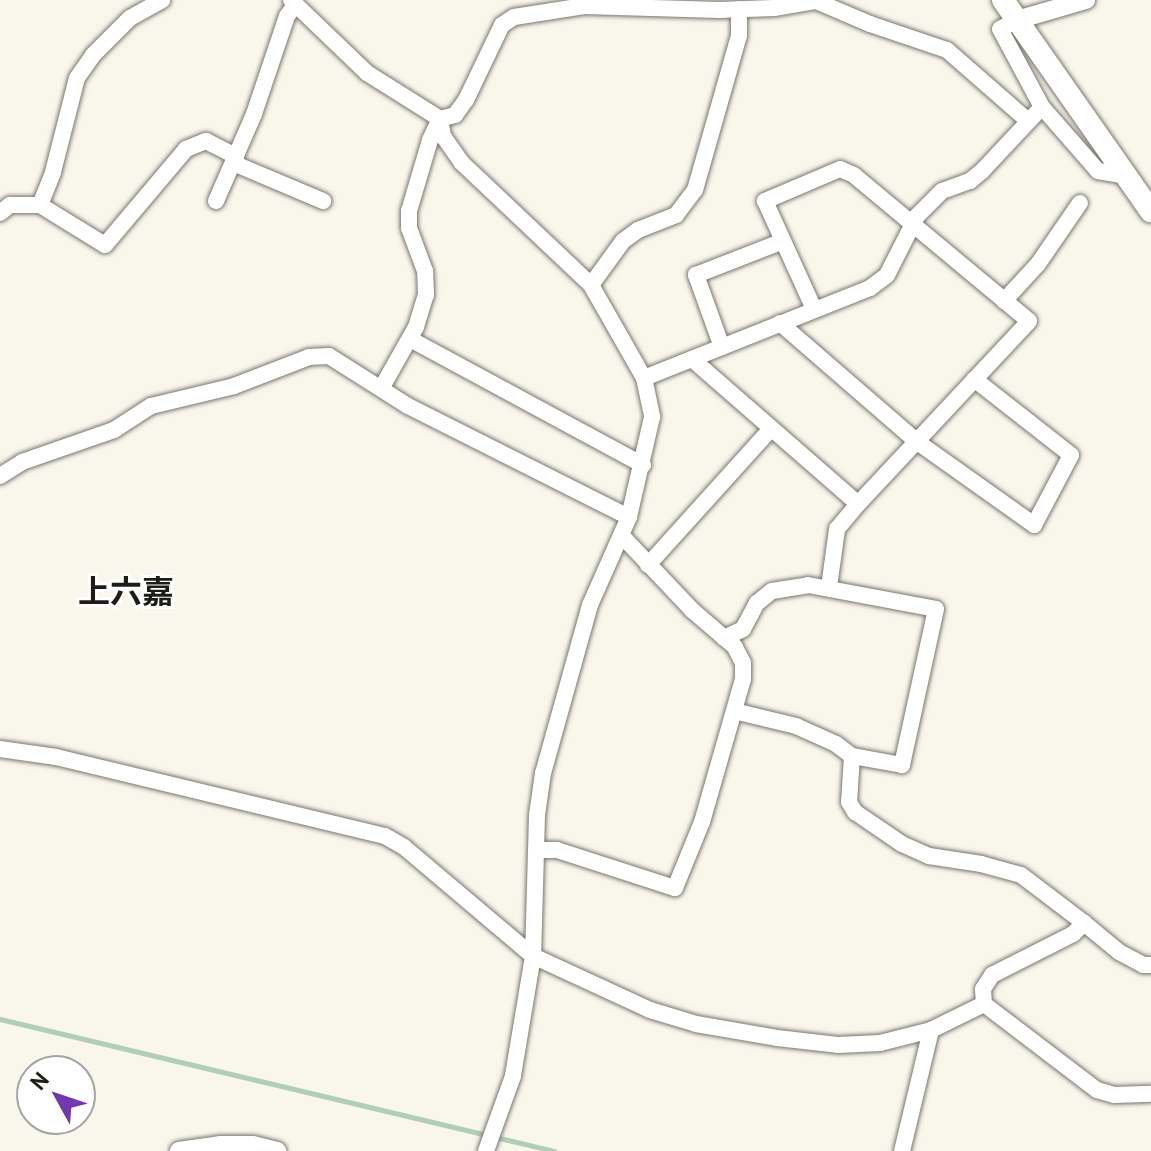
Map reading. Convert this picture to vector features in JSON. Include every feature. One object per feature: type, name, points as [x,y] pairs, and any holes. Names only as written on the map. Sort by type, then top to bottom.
[{"type":"main road","points":[[1003,0],[1151,211]]},
{"type":"street","points":[[40,205],[53,172],[77,78],[130,18],[162,0]]},
{"type":"street","points":[[1086,0],[1017,20],[1000,29],[1042,107],[1098,171],[1125,176]]},
{"type":"street","points":[[216,201],[254,114],[293,2],[367,73],[440,119],[455,115],[466,100],[502,25],[514,17],[584,6],[739,9],[816,1],[870,24],[947,50],[1027,120]]},
{"type":"street","points":[[591,285],[623,241],[638,230],[676,215],[695,190],[739,36],[739,9]]},
{"type":"street","points":[[644,378],[870,288],[887,275],[910,225],[942,191],[970,181],[1042,107]]},
{"type":"street","points":[[440,119],[443,136],[462,163],[591,285],[644,378],[652,417],[643,465],[623,537],[590,605],[543,773],[533,956],[513,1076],[486,1151]]},
{"type":"street","points":[[382,387],[410,339],[426,295],[425,271],[409,228],[409,211],[430,140],[440,119]]},
{"type":"street","points":[[0,213],[10,205],[40,205],[105,245],[186,149],[206,141],[234,160],[323,201]]},
{"type":"street","points":[[814,309],[765,201],[840,169],[854,175],[910,225],[1029,321],[837,529],[829,587]]},
{"type":"street","points":[[1004,301],[1038,264],[1080,203]]},
{"type":"street","points":[[722,347],[696,275],[783,241]]},
{"type":"street","points":[[780,323],[916,441],[1034,525],[1071,455],[974,379]]},
{"type":"street","points":[[410,339],[643,465]]},
{"type":"street","points":[[0,476],[22,462],[114,430],[151,406],[234,386],[309,357],[329,356],[408,406],[629,517]]},
{"type":"street","points":[[692,359],[858,504]]},
{"type":"street","points":[[648,565],[771,429]]},
{"type":"street","points":[[537,850],[557,850],[675,888],[702,822],[743,679],[743,663],[735,647],[648,565],[623,537]]},
{"type":"street","points":[[724,638],[743,629],[757,603],[772,591],[808,585],[936,609],[902,765],[852,756],[836,744],[796,726],[734,711]]},
{"type":"street","points":[[0,749],[56,757],[385,836],[404,847],[533,956],[637,1005],[696,1024],[838,1045],[880,1043],[931,1030],[984,1004]]},
{"type":"street","points":[[852,756],[849,802],[855,812],[902,844],[929,856],[981,864],[1021,875],[1119,952],[1143,965],[1151,965]]},
{"type":"street","points":[[1084,923],[1073,934],[992,975],[983,989],[984,1004],[1097,1090],[1114,1095],[1151,1094]]},
{"type":"street","points":[[902,1151],[931,1030]]},
{"type":"street","points":[[179,1151],[242,1145],[277,1151]]},
{"type":"waterway","points":[[0,1019],[554,1151]]},
{"type":"district","name":"上六嘉","points":[[126,591]]}]
